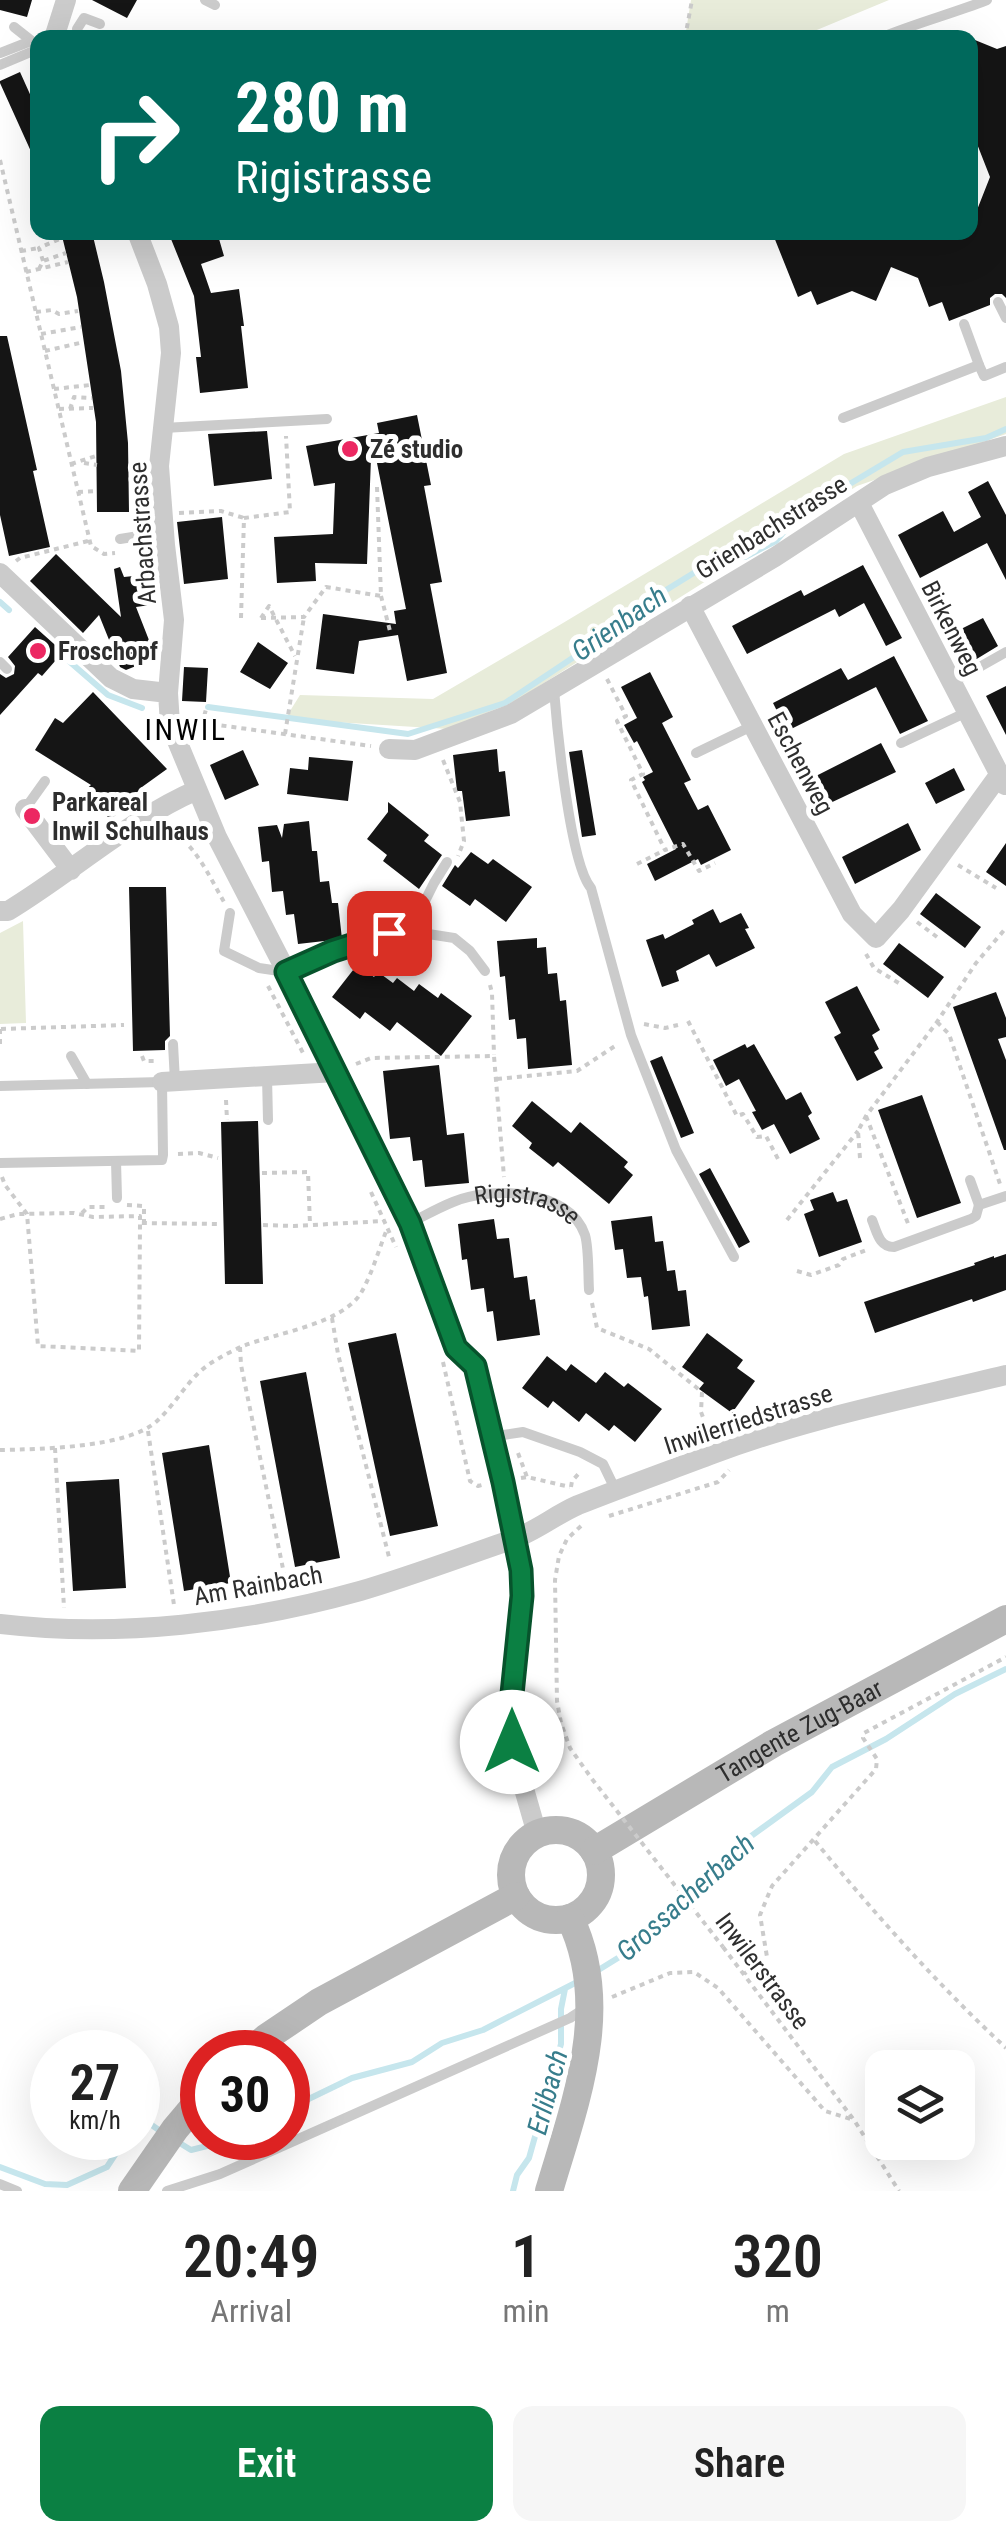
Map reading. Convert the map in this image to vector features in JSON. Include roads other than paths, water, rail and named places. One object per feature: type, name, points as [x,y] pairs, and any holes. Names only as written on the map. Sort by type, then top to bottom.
[{"type":"main road","name":"Tangente Zug-Baar","points":[[594,1851],[774,1743],[1006,1619]]},
{"type":"main road","points":[[569,1832],[594,1851],[600,1870],[598,1890],[587,1907],[570,1918],[558,1920],[534,1914],[516,1896],[512,1885],[514,1860],[537,1834],[569,1832]]},
{"type":"main road","points":[[277,2030],[319,2002],[516,1896]]},
{"type":"main road","points":[[549,2191],[588,2053],[582,2006],[583,1956],[570,1918]]},
{"type":"main road","points":[[132,2191],[180,2122]]},
{"type":"street","points":[[66,0],[66,30]]},
{"type":"street","name":"Arbachstrasse","points":[[140,240],[169,327],[159,466],[174,620],[170,714]]},
{"type":"street","name":"Grienbachstrasse","points":[[389,748],[415,750],[510,714],[775,557],[884,486],[928,467],[1006,446]]},
{"type":"street","name":"Birkenweg","points":[[859,503],[1003,781],[901,910],[868,942]]},
{"type":"street","points":[[0,573],[112,678],[170,714],[217,837],[410,1223],[456,1348],[475,1366],[504,1444],[503,1482],[516,1538],[522,1596],[510,1724],[537,1834]]},
{"type":"street","name":"Eschenweg","points":[[690,606],[868,942]]},
{"type":"street","points":[[0,911],[8,911],[169,802],[197,790]]},
{"type":"street","points":[[25,809],[71,870]]},
{"type":"street","points":[[168,1082],[336,1072]]},
{"type":"street","name":"Inwilerriedstrasse","points":[[516,1538],[550,1518],[716,1452],[826,1418],[1006,1376]]},
{"type":"street","name":"Am Rainbach","points":[[0,1624],[113,1629],[291,1608],[395,1580],[516,1538]]},
{"type":"lane","points":[[899,30],[987,0]]},
{"type":"lane","points":[[67,30],[84,18],[100,24]]},
{"type":"lane","points":[[14,26],[30,40]]},
{"type":"lane","points":[[0,52],[30,46]]},
{"type":"lane","points":[[0,65],[30,48]]},
{"type":"lane","points":[[998,302],[1006,318]]},
{"type":"lane","points":[[964,324],[984,376],[1006,367]]},
{"type":"lane","points":[[843,418],[980,366]]},
{"type":"lane","points":[[162,428],[327,419]]},
{"type":"lane","points":[[120,538],[164,539]]},
{"type":"lane","points":[[140,548],[164,539]]},
{"type":"lane","points":[[0,562],[0,573]]},
{"type":"lane","points":[[952,682],[1006,652]]},
{"type":"lane","points":[[554,689],[558,742],[578,854],[630,1032],[676,1150],[734,1258]]},
{"type":"lane","points":[[901,743],[967,712]]},
{"type":"lane","points":[[696,752],[753,725]]},
{"type":"lane","points":[[25,809],[45,781]]},
{"type":"lane","points":[[409,933],[434,883],[451,863]]},
{"type":"lane","points":[[230,913],[224,950],[259,968],[286,972],[389,933],[409,933],[454,938],[485,971]]},
{"type":"lane","points":[[0,1164],[162,1160],[173,1044]]},
{"type":"lane","points":[[58,1084],[66,1074],[71,1056],[87,1084]]},
{"type":"lane","points":[[267,1077],[268,1120]]},
{"type":"lane","points":[[0,1086],[168,1082]]},
{"type":"lane","points":[[116,1160],[122,1202]]},
{"type":"lane","points":[[872,1220],[883,1244],[894,1247],[971,1220],[979,1205],[970,1180]]},
{"type":"lane","name":"Rigistrasse","points":[[410,1223],[456,1200],[506,1192],[544,1199],[566,1208],[585,1234],[589,1290]]},
{"type":"lane","points":[[979,1205],[1005,1197]]},
{"type":"lane","points":[[504,1444],[503,1435],[523,1432],[580,1452],[602,1464],[616,1491]]},
{"type":"lane","points":[[167,2191],[220,2174],[544,2029],[582,2006]]},
{"type":"lane","points":[[0,2184],[17,2191]]},
{"type":"waterway","name":"Grienbach","points":[[208,707],[408,734],[505,703],[616,629],[645,603],[718,558],[745,557],[776,541],[798,515],[903,452],[986,438],[1006,429]]},
{"type":"waterway","name":"Grienbach","points":[[0,602],[9,610]]},
{"type":"waterway","name":"Grienbach","points":[[63,656],[108,695],[142,708]]},
{"type":"waterway","name":"Grossacherbach","points":[[592,1974],[634,1948],[725,1855],[812,1792],[832,1767],[886,1739],[955,1694],[1006,1669]]},
{"type":"waterway","name":"Grossacherbach","points":[[310,2098],[352,2078],[412,2062],[442,2043],[483,2030],[581,1980]]},
{"type":"waterway","name":"Erlibach","points":[[513,2191],[517,2175],[529,2158],[561,2044],[565,1989]]},
{"type":"waterway","name":"Grossacherbach","points":[[0,2167],[45,2184],[67,2185],[107,2167],[112,2160]]},
{"type":"place","name":"Zé studio","points":[[350,449]]},
{"type":"place","name":"Froschopf","points":[[38,651]]},
{"type":"place","name":"Parkareal Inwil Schulhaus","points":[[32,816]]},
{"type":"district","name":"INWIL","points":[[186,730]]}]
